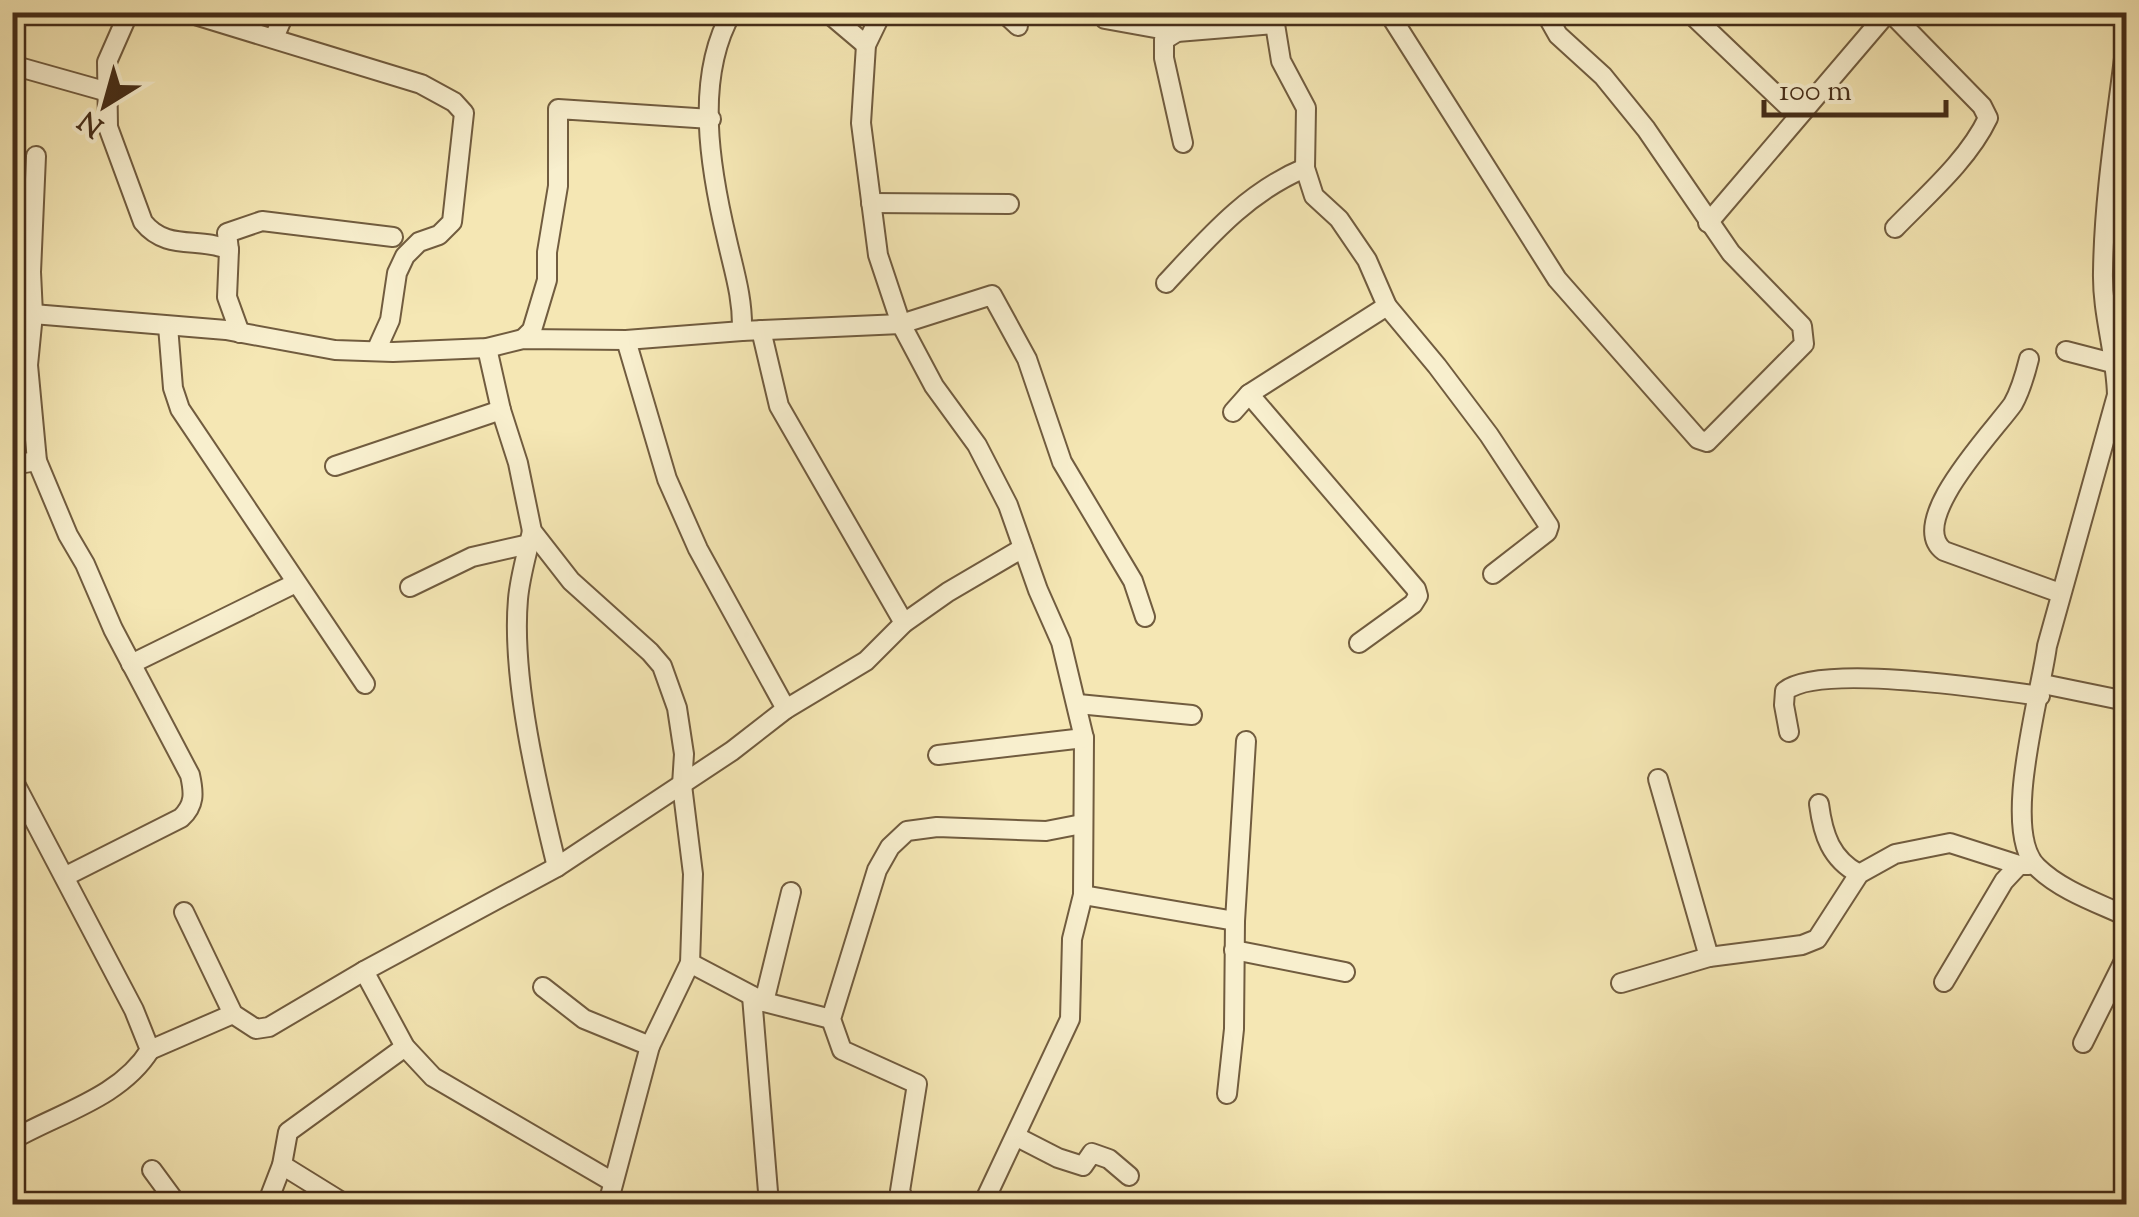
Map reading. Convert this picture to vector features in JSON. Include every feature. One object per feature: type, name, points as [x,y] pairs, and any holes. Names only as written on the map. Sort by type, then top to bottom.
[{"type":"street","points":[[129,12],[107,62],[108,127],[143,222],[167,241],[218,245],[229,250]]},
{"type":"street","points":[[185,12],[421,84],[454,102],[464,113],[452,222],[439,236],[419,242],[405,256],[397,273],[390,320],[376,352]]},
{"type":"street","points":[[274,38],[285,12]]},
{"type":"street","points":[[732,12],[708,92],[714,174],[742,300],[780,406],[904,623]]},
{"type":"street","points":[[828,12],[866,45]]},
{"type":"street","points":[[882,12],[866,45],[861,122],[878,255],[901,324],[934,386],[977,445],[1008,505],[1060,642],[1084,738],[1083,895],[1072,939],[1070,1020],[983,1204]]},
{"type":"street","points":[[1003,12],[1018,26]]},
{"type":"street","points":[[1388,12],[1557,279],[1698,439],[1708,442],[1804,344],[1806,336],[1802,326],[1730,253],[1646,129],[1603,76],[1558,35],[1544,12]]},
{"type":"street","points":[[1690,12],[1798,116]]},
{"type":"street","points":[[1708,222],[1889,12],[1982,106],[1988,118],[1950,170],[1895,228]]},
{"type":"street","points":[[2124,12],[2126,26]]},
{"type":"street","points":[[1105,19],[1168,28],[1274,18],[1281,61],[1306,108],[1306,168],[1314,196],[1339,219],[1367,260],[1387,306],[1478,421],[1549,526],[1493,574]]},
{"type":"street","points":[[1168,28],[1164,58],[1183,143]]},
{"type":"street","points":[[2027,865],[2022,800],[2024,762],[2060,593],[2111,423],[2121,366],[2104,310],[2102,271],[2120,156],[2126,52]]},
{"type":"street","points":[[12,66],[108,92]]},
{"type":"street","points":[[523,339],[532,330],[547,280],[547,252],[558,186],[558,109],[711,120]]},
{"type":"street","points":[[36,156],[30,272],[33,314],[28,365],[37,462],[131,664],[190,775],[194,794],[192,804],[181,818],[66,876]]},
{"type":"street","points":[[1166,283],[1248,200],[1278,180],[1306,168]]},
{"type":"street","points":[[871,203],[1009,204]]},
{"type":"street","points":[[240,333],[226,298],[227,234],[262,221],[393,237]]},
{"type":"street","points":[[33,314],[240,333],[335,350],[376,352],[487,348],[523,339],[626,340],[901,324],[992,295],[1027,359],[1062,462],[1134,581],[1145,618]]},
{"type":"street","points":[[1233,412],[1249,394],[1387,306]]},
{"type":"street","points":[[168,326],[173,388],[180,409],[366,684]]},
{"type":"street","points":[[626,340],[666,479],[698,549],[786,709]]},
{"type":"street","points":[[487,348],[518,463],[530,538],[518,602],[522,676],[539,794],[557,867]]},
{"type":"street","points":[[2066,350],[2121,366]]},
{"type":"street","points":[[2029,359],[2015,400],[1950,487],[1932,535],[1944,551],[2060,593]]},
{"type":"street","points":[[1249,394],[1416,589],[1414,604],[1358,643]]},
{"type":"street","points":[[335,466],[501,410]]},
{"type":"street","points":[[12,465],[37,462]]},
{"type":"street","points":[[410,587],[472,557],[530,538]]},
{"type":"street","points":[[364,971],[405,1047],[433,1078],[611,1197],[650,1046],[690,963],[693,874],[682,784],[684,754],[676,708],[662,666],[530,538]]},
{"type":"street","points":[[184,912],[233,1014],[256,1029],[270,1026],[557,867],[786,709],[866,661],[904,623],[948,592],[1023,548]]},
{"type":"street","points":[[131,664],[296,582]]},
{"type":"street","points":[[1790,732],[1785,691],[1795,683],[1821,679],[2041,690],[2126,700]]},
{"type":"street","points":[[1078,704],[1192,715]]},
{"type":"street","points":[[938,755],[1084,738]]},
{"type":"street","points":[[1226,1094],[1234,1029],[1234,921],[1246,741]]},
{"type":"street","points":[[12,778],[134,1010],[150,1050]]},
{"type":"street","points":[[1658,780],[1709,957]]},
{"type":"street","points":[[1819,804],[1822,827],[1831,848],[1841,864],[1859,874]]},
{"type":"street","points":[[906,1204],[900,1192],[917,1084],[842,1050],[832,1019],[876,870],[890,847],[907,830],[937,827],[1046,832],[1082,824]]},
{"type":"street","points":[[1621,983],[1709,957],[1802,945],[1817,939],[1859,874],[1895,854],[1950,843],[2027,865],[2126,916]]},
{"type":"street","points":[[1944,982],[2004,881],[2027,865]]},
{"type":"street","points":[[769,1204],[758,999],[791,892]]},
{"type":"street","points":[[1083,895],[1234,921]]},
{"type":"street","points":[[1234,950],[1345,972]]},
{"type":"street","points":[[2083,1044],[2126,957]]},
{"type":"street","points":[[690,963],[758,999],[832,1019]]},
{"type":"street","points":[[543,987],[584,1019],[650,1046]]},
{"type":"street","points":[[13,1137],[123,1082],[150,1050],[233,1014]]},
{"type":"street","points":[[267,1204],[282,1165],[288,1132],[405,1047]]},
{"type":"street","points":[[1017,1137],[1083,1166],[1092,1153],[1108,1159],[1129,1176]]},
{"type":"street","points":[[282,1165],[345,1204]]},
{"type":"street","points":[[152,1170],[177,1204]]}]
